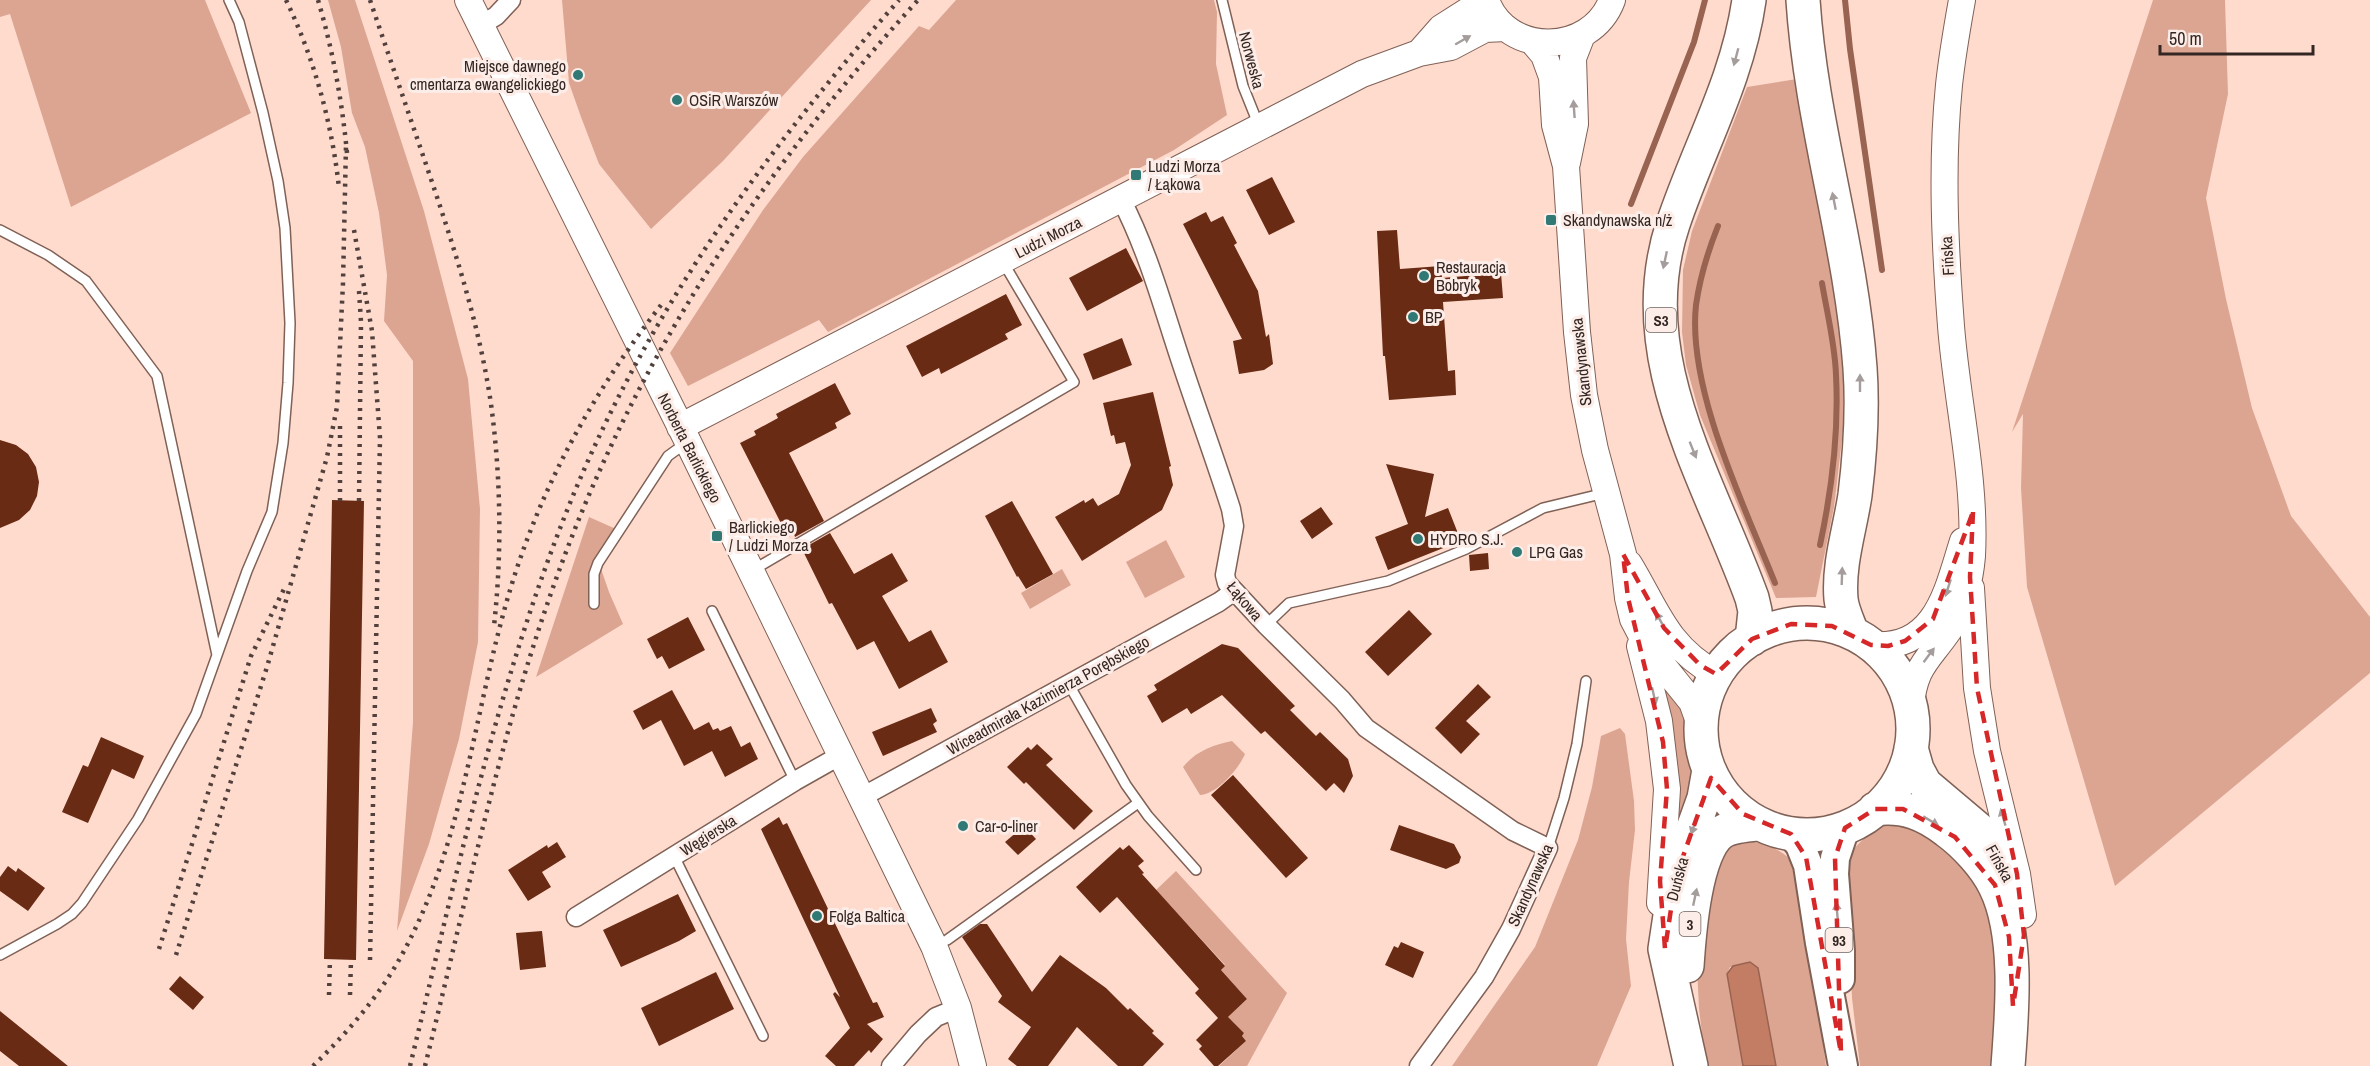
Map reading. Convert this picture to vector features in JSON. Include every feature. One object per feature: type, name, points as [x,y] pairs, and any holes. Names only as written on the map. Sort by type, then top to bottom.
[{"type":"highway","name":"S3","points":[[1749,0],[1732,70],[1672,227],[1662,277],[1661,332],[1671,392],[1752,598],[1755,611],[1752,639]]},
{"type":"highway","points":[[1803,0],[1814,91],[1845,258],[1860,369],[1861,429],[1855,495],[1841,569],[1841,600],[1861,639]]},
{"type":"highway","name":"3","points":[[1812,623],[1832,626],[1861,639],[1882,655],[1900,680],[1910,709],[1911,748],[1898,782],[1875,810],[1845,828],[1810,835],[1791,834],[1759,824],[1729,801],[1709,770],[1703,749],[1701,727],[1708,691],[1716,674],[1738,648],[1771,630],[1791,624],[1812,623]]},
{"type":"highway","name":"Fińska","points":[[1911,748],[1917,769],[1925,784],[1968,819],[1995,850],[2015,890],[2023,915],[2024,957],[2013,1006],[2008,1066]]},
{"type":"highway","name":"Duńska","points":[[1690,1063],[1665,949],[1676,876],[1704,798],[1709,770]]},
{"type":"highway","name":"Fińska","points":[[1875,810],[1903,808],[1921,814],[1940,825],[1970,852],[1995,885],[2009,937],[2013,1006]]},
{"type":"highway","name":"Duńska","points":[[1690,1063],[1687,970],[1689,933],[1703,864],[1714,841],[1723,832],[1759,824]]},
{"type":"main road","name":"93","points":[[1842,1060],[1840,951],[1834,858],[1845,828]]},
{"type":"main road","name":"93","points":[[1791,834],[1803,851],[1808,865],[1842,1060]]},
{"type":"street","name":"Norberta Barlickiego","points":[[468,0],[684,434],[934,946],[958,1008],[973,1066]]},
{"type":"street","points":[[480,26],[496,16],[511,0]]},
{"type":"street","name":"Ludzi Morza","points":[[1419,53],[1441,28],[1474,7],[1479,0]]},
{"type":"street","points":[[1486,0],[1496,18],[1506,28],[1519,37],[1533,42],[1563,42],[1582,35],[1601,19],[1612,0]]},
{"type":"street","name":"Fińska","points":[[1910,709],[1913,684],[1918,669],[1951,628],[1970,577],[1973,512],[1971,478],[1952,337],[1946,235],[1945,148],[1949,86],[1962,0]]},
{"type":"street","name":"Ludzi Morza","points":[[684,434],[1002,260],[1362,74],[1419,53],[1451,47],[1485,29],[1506,28]]},
{"type":"street","name":"Skandynawska","points":[[1566,166],[1575,124],[1573,58],[1582,35]]},
{"type":"street","name":"Skandynawska","points":[[1533,42],[1544,55],[1550,68],[1555,125],[1566,166],[1581,375],[1588,421],[1605,493],[1623,554],[1625,579],[1633,619],[1647,646],[1692,702],[1701,727]]},
{"type":"street","name":"Łąkowa","points":[[1121,199],[1136,227],[1154,273],[1231,509],[1234,526],[1226,575],[1227,583],[1266,626],[1342,700],[1366,728],[1513,831],[1548,848]]},
{"type":"street","name":"Fińska","points":[[1861,639],[1888,646],[1905,641],[1920,632],[1933,619],[1943,602],[1973,512]]},
{"type":"street","name":"Skandynawska","points":[[1623,554],[1664,628],[1700,665],[1716,674]]},
{"type":"street","points":[[1970,577],[1978,699],[1987,752],[2017,874],[2023,915]]},
{"type":"street","name":"Wiceadmirała Kazimierza Porębskiego","points":[[862,797],[1219,602],[1233,592]]},
{"type":"street","points":[[1633,619],[1655,698],[1663,742],[1667,789],[1660,881],[1660,915],[1665,949]]},
{"type":"street","name":"Węgierska","points":[[576,917],[795,781],[842,756]]},
{"type":"street","name":"Skandynawska","points":[[1419,1066],[1484,978],[1511,929],[1548,848]]},
{"type":"street","points":[[891,1066],[936,1017],[958,1008]]},
{"type":"lane","points":[[0,955],[72,914],[82,903],[138,819],[196,714],[247,571],[272,512],[283,443],[288,383],[290,323],[285,228],[278,181],[245,40],[229,0]]},
{"type":"lane","name":"Norweska","points":[[1222,0],[1243,86],[1258,126]]},
{"type":"lane","points":[[0,230],[48,255],[86,281],[157,376],[217,656]]},
{"type":"lane","points":[[751,571],[1074,382],[1002,260]]},
{"type":"lane","points":[[594,604],[594,574],[598,563],[668,456],[678,447],[684,434]]},
{"type":"lane","points":[[1266,626],[1288,603],[1388,581],[1466,549],[1543,508],[1605,493]]},
{"type":"lane","points":[[712,611],[795,781]]},
{"type":"lane","name":"Skandynawska","points":[[1548,848],[1564,798],[1577,744],[1586,681]]},
{"type":"lane","points":[[1068,683],[1120,775],[1138,802],[1196,870]]},
{"type":"lane","points":[[934,946],[947,940],[1138,802]]},
{"type":"lane","points":[[674,856],[763,1036]]},
{"type":"highlighted area","points":[[1973,512],[1970,577],[1977,688],[2017,874],[2024,935],[2013,1006],[2009,937],[1995,885],[1955,837],[1903,809],[1875,809],[1845,828],[1835,858],[1841,1053],[1806,857],[1791,834],[1743,814],[1711,778],[1676,876],[1665,949],[1660,881],[1667,789],[1663,742],[1628,598],[1623,554],[1664,628],[1700,665],[1716,674],[1752,639],[1791,624],[1832,626],[1871,645],[1888,646],[1905,641],[1933,619]]},
{"type":"shaded area","points":[[0,0],[205,0],[251,113],[71,207],[10,14],[0,17]]},
{"type":"shaded area","points":[[328,0],[355,0],[424,211],[468,379],[480,509],[478,642],[459,739],[429,844],[397,931],[413,722],[413,361],[384,321],[387,275],[379,213],[365,147],[352,113],[341,47]]},
{"type":"shaded area","name":"OSiR Warszów","points":[[562,0],[871,0],[723,161],[651,229],[599,164],[569,83]]},
{"type":"shaded area","points":[[956,0],[1214,0],[1217,12],[1216,64],[1227,115],[1174,150],[828,332],[819,320],[688,386],[670,353],[763,210],[803,157],[919,26],[929,30]]},
{"type":"shaded area","points":[[2153,0],[2225,0],[2228,94],[2206,198],[2226,299],[2252,408],[2291,516],[2370,617],[2370,673],[2115,886],[2027,587],[2021,488],[2023,414],[2012,432]]},
{"type":"shaded area","points":[[1797,79],[1837,314],[1843,374],[1843,431],[1834,507],[1816,597],[1776,598],[1700,415],[1686,365],[1682,332],[1683,270],[1692,231],[1747,87]]},
{"type":"shaded area","points":[[589,517],[616,529],[600,566],[623,624],[536,677]]},
{"type":"shaded area","points":[[1166,540],[1185,577],[1145,598],[1126,562]]},
{"type":"shaded area","points":[[1062,569],[1071,585],[1030,609],[1021,593]]},
{"type":"shaded area","points":[[1659,675],[1683,707],[1685,742],[1694,778],[1678,842]]},
{"type":"shaded area","points":[[1620,728],[1625,734],[1634,801],[1635,830],[1626,939],[1631,986],[1597,1066],[1452,1066],[1535,947],[1578,840],[1592,787],[1601,736]]},
{"type":"shaded area","points":[[1232,741],[1245,754],[1242,760],[1220,786],[1207,794],[1200,795],[1183,767],[1205,750]]},
{"type":"shaded area","points":[[1902,820],[1956,848],[1996,921],[1996,1066],[1860,1066],[1852,998],[1846,860],[1857,846],[1877,829],[1885,824]]},
{"type":"shaded area","points":[[1748,841],[1776,849],[1788,857],[1799,869],[1826,1066],[1776,1066],[1758,968],[1730,967],[1727,974],[1743,1066],[1706,1066],[1699,1009],[1696,948],[1720,853],[1737,842]]},
{"type":"shaded area","points":[[1176,871],[1287,993],[1247,1066],[1219,1066],[1246,1041],[1242,1036],[1244,1033],[1232,1021],[1226,1019],[1247,999],[1221,970],[1225,965],[1156,890]]},
{"type":"shaded area","points":[[1750,962],[1758,968],[1776,1066],[1743,1066],[1727,974],[1733,966]]},
{"type":"building","points":[[1272,177],[1295,222],[1269,235],[1246,190]]},
{"type":"building","points":[[1206,212],[1211,222],[1223,216],[1237,243],[1234,245],[1258,291],[1266,337],[1269,334],[1273,364],[1264,370],[1239,374],[1233,341],[1242,339],[1183,224]]},
{"type":"building","points":[[1397,230],[1400,269],[1441,266],[1442,278],[1501,273],[1503,298],[1443,302],[1448,371],[1455,370],[1456,395],[1389,400],[1385,356],[1383,356],[1377,231]]},
{"type":"building","points":[[1126,248],[1143,281],[1087,311],[1069,278]]},
{"type":"building","points":[[1006,294],[1022,325],[1005,334],[1008,339],[941,374],[939,368],[922,377],[906,346]]},
{"type":"building","points":[[1122,338],[1132,365],[1093,380],[1083,354]]},
{"type":"building","points":[[835,383],[851,414],[835,423],[837,428],[789,453],[824,521],[795,537],[794,534],[788,537],[740,443],[756,435],[754,431],[778,418],[776,414]]},
{"type":"building","points":[[1153,392],[1171,466],[1169,467],[1173,485],[1162,510],[1082,561],[1055,517],[1084,500],[1085,503],[1093,498],[1098,506],[1119,494],[1131,465],[1125,442],[1116,444],[1114,435],[1111,436],[1103,403]]},
{"type":"building","points":[[0,440],[16,445],[28,454],[36,467],[39,482],[37,496],[30,510],[19,520],[0,528]]},
{"type":"building","name":"HYDRO S.J.","points":[[1386,464],[1434,474],[1425,517],[1448,508],[1461,541],[1388,570],[1375,537],[1408,524]]},
{"type":"building","points":[[332,500],[364,501],[356,960],[324,959]]},
{"type":"building","points":[[1012,501],[1053,574],[1026,589],[1017,577],[985,516]]},
{"type":"building","points":[[1321,507],[1333,524],[1312,539],[1300,521]]},
{"type":"building","points":[[830,533],[854,574],[892,553],[908,581],[882,596],[909,642],[931,630],[948,662],[899,689],[874,641],[857,650],[832,603],[829,604],[802,549]]},
{"type":"building","points":[[1488,553],[1489,569],[1470,571],[1469,555]]},
{"type":"building","points":[[1409,610],[1432,634],[1388,676],[1365,652]]},
{"type":"building","points":[[688,617],[705,650],[669,669],[662,656],[657,659],[647,639]]},
{"type":"building","points":[[1222,644],[1238,648],[1295,706],[1290,710],[1316,736],[1320,732],[1348,759],[1353,776],[1344,793],[1334,783],[1326,791],[1265,731],[1261,734],[1222,695],[1191,714],[1187,708],[1162,723],[1147,696],[1157,690],[1154,685]]},
{"type":"building","points":[[1478,684],[1491,697],[1466,721],[1480,734],[1461,754],[1435,728]]},
{"type":"building","points":[[672,690],[694,730],[709,722],[713,730],[718,728],[720,731],[731,726],[741,747],[750,742],[758,759],[725,777],[712,751],[684,766],[661,720],[643,730],[633,711]]},
{"type":"building","points":[[931,708],[937,721],[933,724],[937,732],[883,756],[872,732]]},
{"type":"building","points":[[101,737],[144,756],[134,779],[112,769],[88,823],[62,812],[83,765],[88,767]]},
{"type":"building","points":[[1037,744],[1053,759],[1046,765],[1093,811],[1074,830],[1026,782],[1024,784],[1007,767],[1028,747],[1031,750]]},
{"type":"building","points":[[1233,775],[1308,858],[1286,878],[1211,795]]},
{"type":"building","name":"Folga Baltica","points":[[779,817],[783,825],[787,823],[873,1003],[877,1002],[884,1017],[867,1024],[883,1039],[871,1053],[869,1050],[854,1066],[836,1066],[825,1056],[850,1028],[833,994],[835,992],[840,997],[761,829]]},
{"type":"building","points":[[1399,825],[1454,844],[1461,857],[1459,863],[1446,869],[1390,850]]},
{"type":"building","points":[[1024,826],[1036,839],[1018,855],[1005,842]]},
{"type":"building","points":[[557,842],[566,857],[542,872],[551,887],[528,901],[508,870],[547,845],[548,848]]},
{"type":"building","points":[[1129,845],[1144,861],[1138,866],[1144,873],[1142,874],[1225,966],[1221,970],[1247,999],[1228,1017],[1244,1033],[1242,1036],[1246,1041],[1218,1066],[1214,1066],[1199,1049],[1202,1046],[1196,1040],[1218,1018],[1195,993],[1199,989],[1117,897],[1100,913],[1076,887],[1120,847],[1123,850]]},
{"type":"building","points":[[8,866],[16,872],[18,868],[45,888],[28,911],[0,891],[0,877]]},
{"type":"building","points":[[678,894],[696,931],[621,967],[603,930]]},
{"type":"building","points":[[980,924],[987,924],[1032,992],[1060,955],[1106,988],[1128,1010],[1130,1008],[1164,1044],[1143,1066],[1118,1066],[1077,1027],[1048,1066],[1017,1066],[1008,1059],[1031,1027],[998,1002],[1002,996],[962,937]]},
{"type":"building","points":[[542,931],[546,967],[520,970],[516,933]]},
{"type":"building","points":[[1401,942],[1424,952],[1413,978],[1385,965],[1394,946],[1398,948]]},
{"type":"building","points":[[716,972],[734,1009],[659,1046],[641,1008]]},
{"type":"building","points":[[180,976],[204,997],[193,1010],[169,989]]},
{"type":"building","points":[[0,1011],[68,1066],[19,1066],[0,1051]]},
{"type":"waterway","points":[[1631,204],[1694,42],[1705,0]]},
{"type":"waterway","points":[[1845,0],[1882,270]]},
{"type":"waterway","points":[[1718,226],[1705,264],[1696,305],[1696,338],[1700,373],[1720,446],[1775,583]]},
{"type":"waterway","points":[[1820,545],[1834,461],[1837,397],[1834,352],[1822,283]]},
{"type":"railway","points":[[286,0],[305,45],[327,115],[339,188]]},
{"type":"railway","points":[[318,0],[336,76],[347,153]]},
{"type":"railway","points":[[370,0],[451,239],[467,293],[486,376],[491,404],[498,488],[499,543],[494,626]]},
{"type":"railway","points":[[410,1066],[499,711],[544,571],[570,503],[601,433],[672,300],[713,237],[801,116],[899,0]]},
{"type":"railway","points":[[425,1066],[488,807],[523,678],[566,552],[598,475],[633,401],[715,260],[811,126],[918,0]]},
{"type":"railway","points":[[176,955],[267,667],[327,457],[337,407],[346,145]]},
{"type":"railway","points":[[354,230],[372,331],[380,438],[370,960]]},
{"type":"railway","points":[[359,291],[361,322],[359,501]]},
{"type":"railway","points":[[313,1066],[352,1025],[386,981],[405,949],[426,904],[457,811],[502,618],[529,534],[560,465],[596,399],[661,305]]},
{"type":"railway","points":[[340,423],[340,501]]},
{"type":"railway","points":[[159,949],[251,656],[284,589]]},
{"type":"railway","points":[[329,995],[330,959]]},
{"type":"railway","points":[[350,995],[351,960]]},
{"type":"place","name":"Miejsce dawnego cmentarza ewangelickiego","points":[[578,75]]},
{"type":"place","name":"OSiR Warszów","points":[[677,100]]},
{"type":"place","name":"Ludzi Morza / Łąkowa","points":[[1136,175]]},
{"type":"place","name":"Skandynawska n/ż","points":[[1551,220]]},
{"type":"place","name":"Restauracja Bobryk","points":[[1424,276]]},
{"type":"place","name":"BP","points":[[1413,317]]},
{"type":"place","name":"Barlickiego / Ludzi Morza","points":[[717,536]]},
{"type":"place","name":"HYDRO S.J.","points":[[1418,539]]},
{"type":"place","name":"LPG Gas","points":[[1517,552]]},
{"type":"place","name":"Car-o-liner","points":[[963,826]]},
{"type":"place","name":"Folga Baltica","points":[[817,916]]}]
